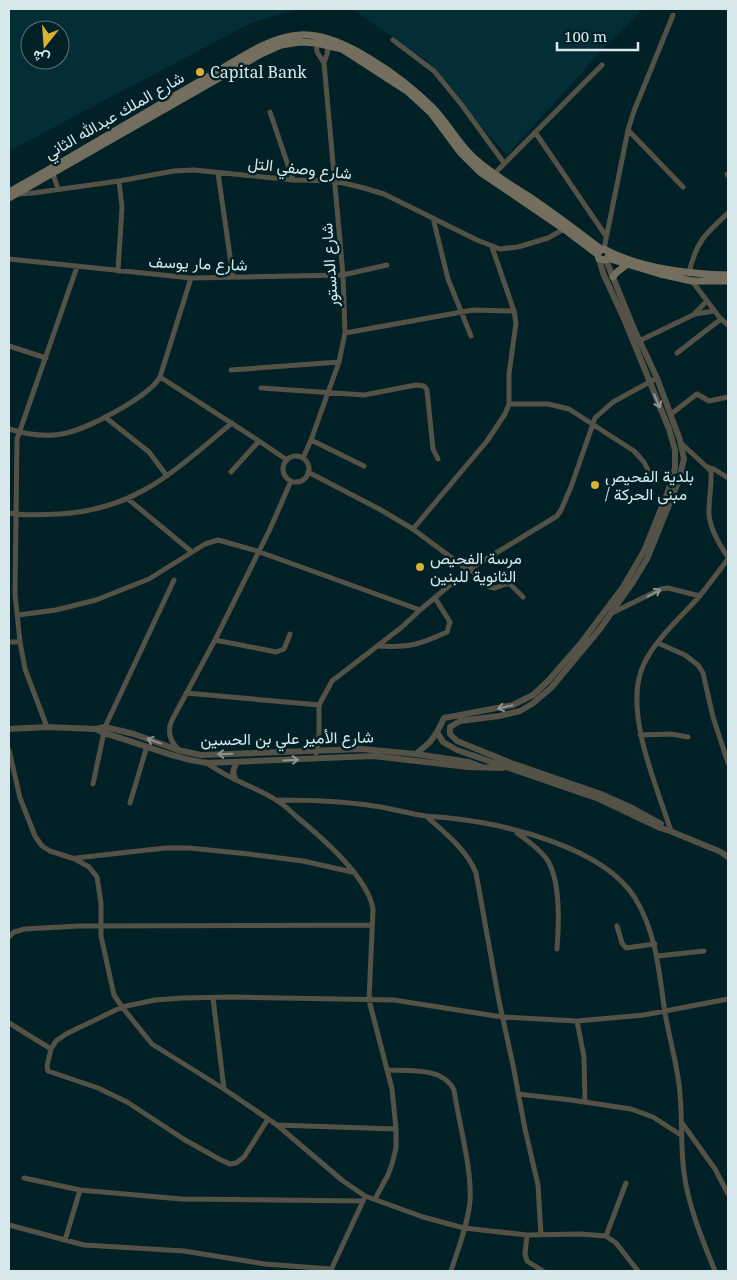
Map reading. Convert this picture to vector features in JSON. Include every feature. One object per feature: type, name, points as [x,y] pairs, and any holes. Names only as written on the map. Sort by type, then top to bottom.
[{"type":"main road","name":"شارع الملك عبدالله الثاني","points":[[9,192],[264,46],[289,36],[316,39],[360,53],[410,88],[433,108],[472,156],[494,174],[532,198],[603,255],[689,273],[728,275]]},
{"type":"main road","name":"شارع الملك عبدالله الثاني","points":[[9,198],[260,54],[290,43],[316,39]]},
{"type":"main road","name":"شارع الملك عبدالله الثاني","points":[[329,42],[407,91],[431,113],[460,152],[480,172],[603,255],[626,265],[692,281],[728,281]]},
{"type":"main road","points":[[613,277],[616,272],[626,265]]},
{"type":"street","points":[[509,765],[457,741],[451,736],[450,727],[460,721],[520,711],[552,688],[566,672],[623,587],[644,551],[676,468],[675,450],[669,429],[625,321],[602,273],[606,236],[628,130],[634,110],[673,15]]},
{"type":"street","name":"شارع الدستور","points":[[316,39],[317,52],[324,63]]},
{"type":"street","points":[[393,40],[434,71],[461,104],[504,163]]},
{"type":"street","name":"شارع الدستور","points":[[303,458],[339,362],[346,333],[343,275],[324,63],[329,42]]},
{"type":"street","points":[[494,174],[602,65]]},
{"type":"street","points":[[270,112],[293,180]]},
{"type":"street","points":[[628,130],[683,187]]},
{"type":"street","points":[[535,132],[606,236]]},
{"type":"street","name":"شارع وصفي التل","points":[[17,194],[119,181],[174,171],[194,170],[293,180],[335,181],[384,194],[492,247],[506,249],[518,247],[548,238],[564,229]]},
{"type":"street","points":[[218,173],[233,277]]},
{"type":"street","points":[[53,174],[58,189]]},
{"type":"street","points":[[118,271],[122,207],[119,181]]},
{"type":"street","points":[[689,273],[700,240],[728,213]]},
{"type":"street","points":[[434,218],[448,280],[471,336]]},
{"type":"street","points":[[413,529],[487,441],[505,414],[509,404],[510,366],[516,323],[514,311],[492,247]]},
{"type":"street","points":[[416,754],[430,742],[437,732],[441,721],[448,716],[507,707],[520,703],[533,695],[612,613],[647,559],[671,501],[682,470],[684,459],[682,444],[657,378],[639,341],[603,255]]},
{"type":"street","name":"شارع مار يوسف","points":[[9,259],[191,278],[343,275],[387,265]]},
{"type":"street","points":[[47,727],[25,669],[18,615],[12,594],[17,439],[77,267]]},
{"type":"street","points":[[9,429],[19,432],[60,434],[82,429],[147,391],[160,377],[191,278]]},
{"type":"street","points":[[692,281],[721,319],[728,325]]},
{"type":"street","points":[[695,314],[707,301]]},
{"type":"street","points":[[346,333],[473,310],[514,311]]},
{"type":"street","points":[[639,341],[695,314],[714,310]]},
{"type":"street","points":[[677,353],[721,319]]},
{"type":"street","points":[[9,346],[46,358]]},
{"type":"street","points":[[231,370],[339,362]]},
{"type":"street","points":[[160,377],[259,440],[286,460]]},
{"type":"street","points":[[316,758],[319,735],[318,705],[332,681],[402,627],[469,570],[557,516],[571,488],[598,414],[608,405],[657,378]]},
{"type":"street","points":[[261,388],[364,395],[416,384],[424,386],[427,390],[434,449],[438,459]]},
{"type":"street","points":[[671,414],[697,394],[709,401],[728,397]]},
{"type":"street","points":[[509,404],[559,406],[569,409],[640,456],[654,482]]},
{"type":"street","points":[[105,416],[148,452],[167,476]]},
{"type":"street","points":[[9,513],[32,515],[70,514],[94,510],[128,499],[167,476],[232,423]]},
{"type":"street","points":[[231,472],[259,440]]},
{"type":"street","points":[[311,440],[364,466]]},
{"type":"street","points":[[670,831],[640,735],[637,705],[639,674],[658,643],[700,596],[728,558],[720,545],[708,511],[712,482],[711,471],[682,444]]},
{"type":"street","points":[[294,456],[303,458],[309,467],[308,472],[302,480],[291,481],[284,472],[286,460],[294,456]]},
{"type":"street","points":[[708,467],[728,478]]},
{"type":"street","points":[[308,472],[413,529],[489,587],[496,588],[510,584],[523,596]]},
{"type":"street","points":[[178,750],[169,738],[170,725],[257,551],[270,529],[291,481]]},
{"type":"street","points":[[128,499],[192,552]]},
{"type":"street","points":[[18,615],[56,610],[96,600],[149,579],[214,540],[257,551],[420,610]]},
{"type":"street","points":[[93,784],[104,730],[174,580]]},
{"type":"street","points":[[612,613],[661,589],[668,588],[700,596]]},
{"type":"street","points":[[378,646],[399,647],[424,643],[447,632],[450,622],[435,598]]},
{"type":"street","points":[[214,640],[276,652],[284,649],[290,634]]},
{"type":"street","points":[[9,642],[20,642]]},
{"type":"street","points":[[658,643],[685,655],[698,665],[703,674],[713,717],[728,763]]},
{"type":"street","points":[[186,693],[318,705]]},
{"type":"street","name":"شارع الأمير علي بن الحسين","points":[[9,729],[47,727],[96,729],[134,734],[178,750],[201,755],[362,749],[416,754],[462,761],[482,767]]},
{"type":"street","name":"شارع الأمير علي بن الحسين","points":[[104,730],[190,760],[207,763],[373,756],[461,767],[509,765],[599,799],[660,828],[721,852],[728,857]]},
{"type":"street","points":[[437,732],[443,742],[448,745],[509,765]]},
{"type":"street","points":[[640,735],[671,734],[688,737]]},
{"type":"street","points":[[130,803],[147,746]]},
{"type":"street","points":[[9,750],[20,798],[34,836],[42,846],[50,851],[75,859],[89,867],[97,877],[101,903],[101,936],[111,986],[116,1000],[122,1008],[152,1044],[277,1125],[364,1198]]},
{"type":"street","points":[[201,755],[207,763],[278,800],[313,829],[366,888],[372,900],[369,1000],[392,1089],[396,1129],[396,1148],[392,1164],[375,1199]]},
{"type":"street","points":[[235,779],[233,772],[236,762]]},
{"type":"street","points":[[278,800],[308,800],[373,805],[426,816],[461,819],[514,831],[549,840],[578,852],[604,867],[624,885],[634,896],[643,911],[658,956],[665,1012],[679,1085],[681,1135],[688,1199],[715,1271]]},
{"type":"street","points":[[426,816],[461,850],[470,861],[476,873],[502,1017],[538,1185],[541,1235]]},
{"type":"street","points":[[514,831],[540,851],[550,866],[558,901],[557,949]]},
{"type":"street","points":[[75,859],[165,848],[189,848],[303,861],[352,872]]},
{"type":"street","points":[[9,938],[14,932],[26,929],[100,925],[372,925]]},
{"type":"street","points":[[617,926],[626,948],[655,944]]},
{"type":"street","points":[[658,956],[704,950]]},
{"type":"street","points":[[213,998],[224,1089]]},
{"type":"street","points":[[268,1119],[240,1162],[230,1164],[198,1148],[127,1102],[98,1088],[48,1071],[47,1066],[51,1049],[56,1041],[66,1034],[122,1008],[155,1000],[213,998],[394,1000],[502,1017],[577,1021],[665,1012],[728,999]]},
{"type":"street","points":[[577,1021],[584,1057],[585,1102]]},
{"type":"street","points":[[9,1023],[51,1049]]},
{"type":"street","points":[[388,1070],[431,1073],[447,1080],[454,1090],[470,1184],[470,1201],[451,1271]]},
{"type":"street","points":[[518,1094],[631,1109],[642,1112],[667,1125],[681,1135]]},
{"type":"street","points":[[682,1123],[708,1157],[722,1179],[728,1194]]},
{"type":"street","points":[[277,1125],[396,1129]]},
{"type":"street","points":[[24,1178],[80,1190],[200,1200],[375,1199],[464,1228],[527,1235],[580,1234],[606,1236],[616,1243],[638,1271]]},
{"type":"street","points":[[606,1236],[626,1183]]},
{"type":"street","points":[[65,1240],[80,1190]]},
{"type":"street","points":[[9,1225],[84,1245],[184,1251],[265,1264],[331,1270],[364,1198]]},
{"type":"street","points":[[527,1235],[526,1258],[529,1263],[543,1271]]},
{"type":"shaded area","points":[[9,9],[299,9],[251,23],[9,150]]},
{"type":"shaded area","points":[[352,9],[643,9],[603,49],[507,155],[442,84],[426,60]]},
{"type":"place","name":"Capital Bank","points":[[200,72]]},
{"type":"place","name":"بلدية الفحيص / مبنى الحركة","points":[[595,485]]},
{"type":"place","name":"مرسة الفحيص الثانوية للبنين","points":[[420,567]]}]
